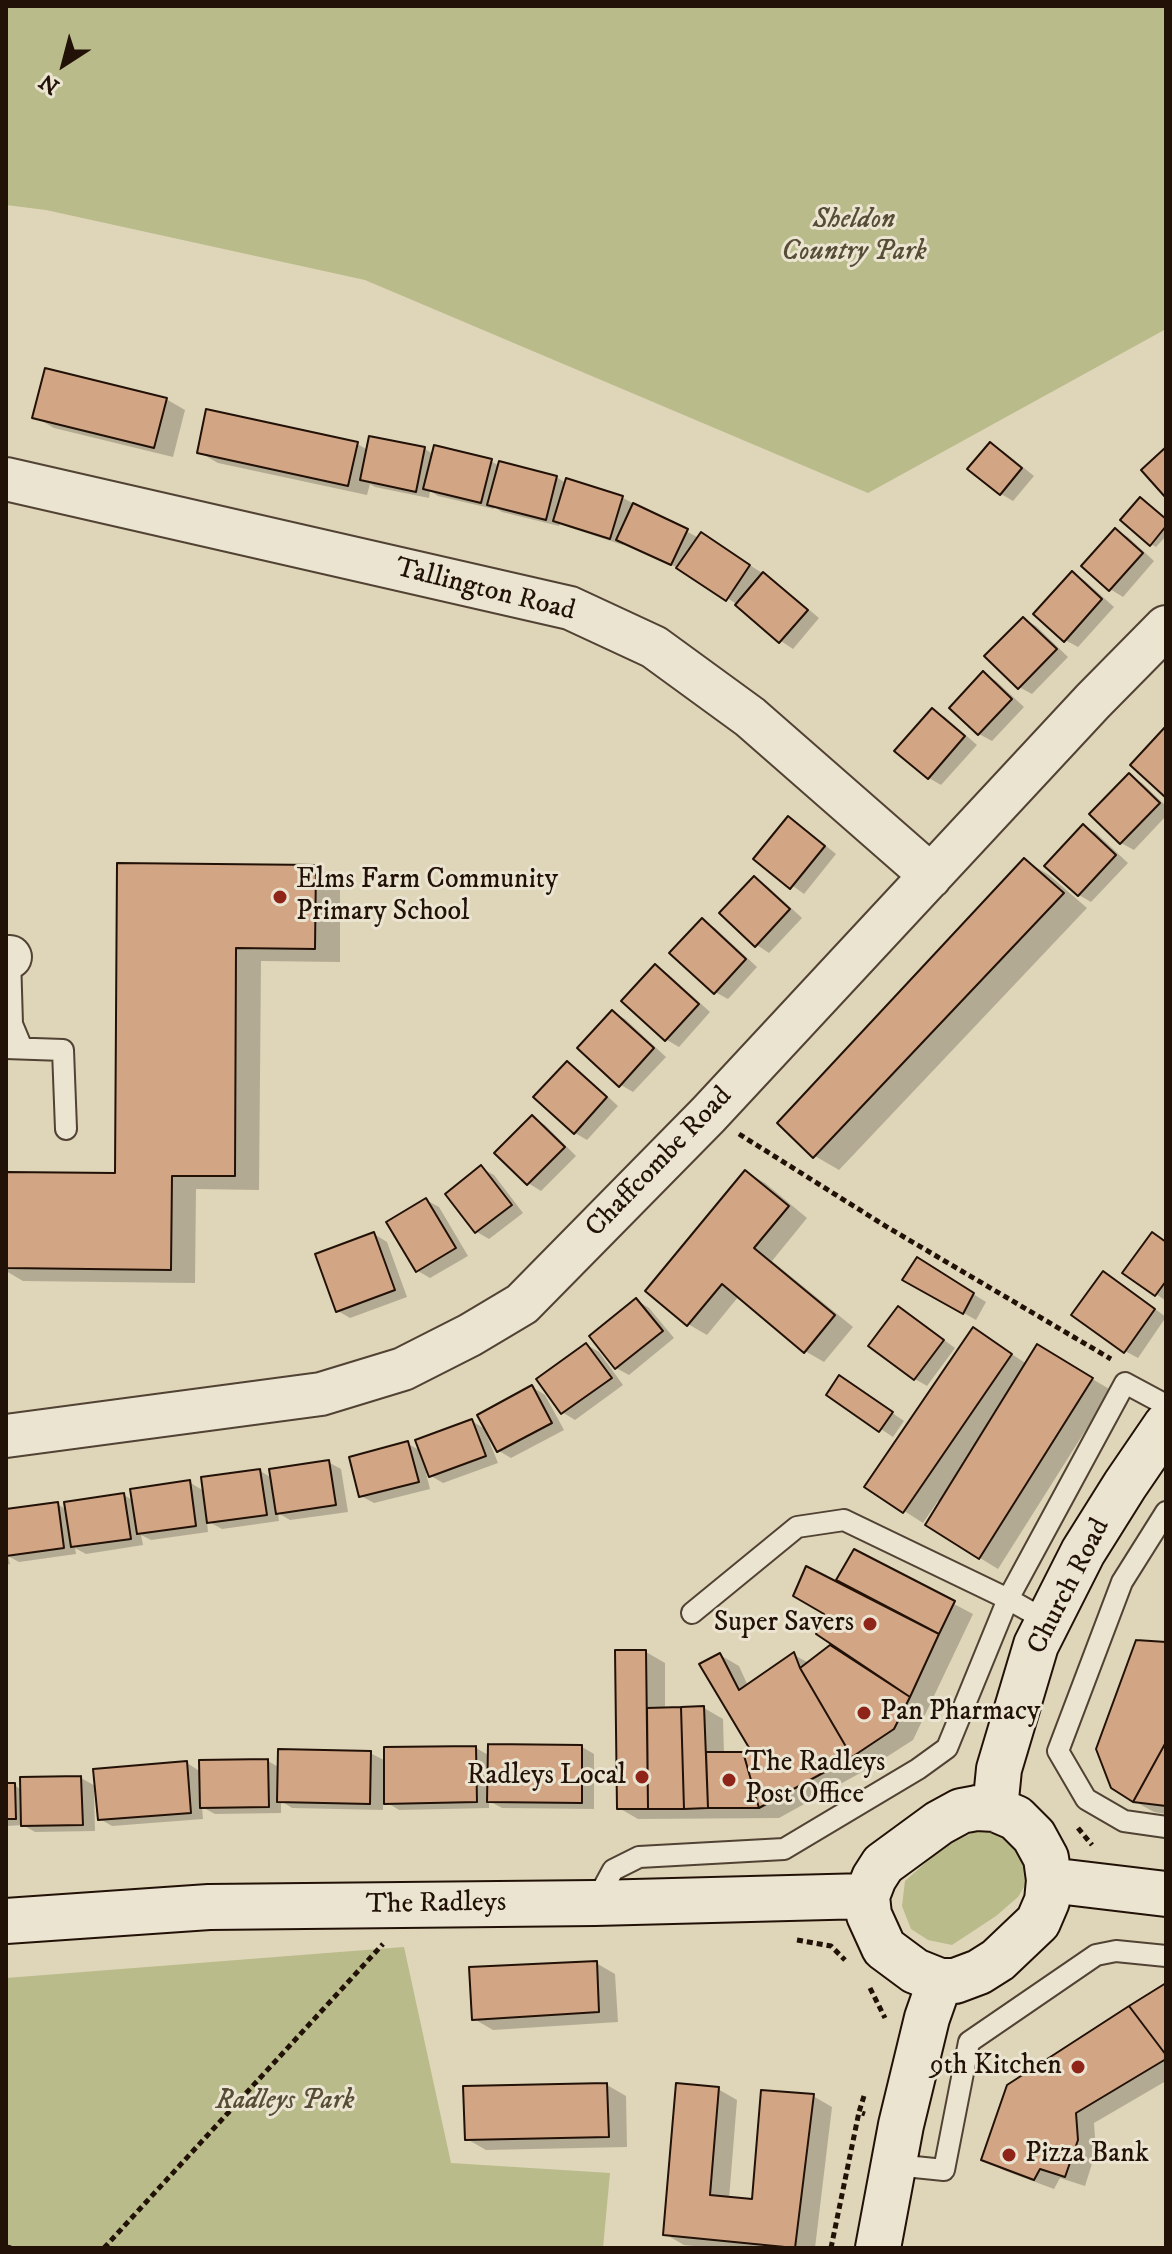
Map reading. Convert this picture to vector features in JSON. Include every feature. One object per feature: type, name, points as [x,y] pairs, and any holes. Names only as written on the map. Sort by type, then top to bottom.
[{"type":"street","name":"Tallington Road","points":[[6,479],[570,608],[654,647],[750,717],[930,877]]},
{"type":"street","name":"Chaffcombe Road","points":[[6,1436],[321,1394],[403,1369],[522,1304],[708,1115],[1093,701],[1166,627]]},
{"type":"street","name":"Church Road","points":[[995,1809],[999,1769],[1036,1645],[1083,1552],[1166,1425]]},
{"type":"street","points":[[995,1809],[1016,1818],[1034,1836],[1046,1858],[1049,1880],[1047,1901],[1038,1922],[998,1960],[979,1972],[955,1981],[940,1981],[915,1971],[884,1948],[869,1915],[867,1896],[874,1878],[883,1864],[939,1823],[961,1811],[995,1809]]},
{"type":"street","points":[[1049,1880],[1166,1894]]},
{"type":"street","name":"The Radleys","points":[[6,1921],[209,1907],[595,1903],[867,1896]]},
{"type":"street","points":[[878,2248],[927,2018],[940,1981]]},
{"type":"lane","points":[[8,957],[14,1048],[63,1050],[66,1129]]},
{"type":"lane","points":[[595,1903],[613,1870],[639,1857],[784,1849],[918,1769],[947,1748],[1008,1599],[1125,1383],[1166,1405]]},
{"type":"lane","points":[[1166,1512],[1122,1582],[1058,1751],[1086,1799],[1124,1821],[1166,1827]]},
{"type":"lane","points":[[692,1613],[797,1527],[844,1520],[1047,1621]]},
{"type":"lane","points":[[898,2145],[944,2170],[969,2042],[1096,1955],[1116,1951],[1166,1956]]},
{"type":"path","points":[[708,1115],[887,1227],[1116,1362]]},
{"type":"path","points":[[104,2248],[419,1905]]},
{"type":"path","points":[[793,1939],[831,1946],[849,1964]]},
{"type":"path","points":[[866,1981],[887,2021]]},
{"type":"path","points":[[831,2248],[868,2081]]},
{"type":"path","points":[[859,2112],[898,2145]]},
{"type":"green space","name":"Sheldon Country Park","points":[[6,6],[1166,6],[1166,329],[868,493],[365,280],[46,210],[6,205]]},
{"type":"green space","points":[[990,1824],[1022,1852],[1030,1877],[1018,1897],[996,1916],[952,1945],[928,1940],[911,1929],[902,1906],[905,1881],[942,1848]]},
{"type":"green space","name":"Radleys Park","points":[[404,1947],[451,2163],[610,2173],[603,2248],[6,2248],[6,1978]]},
{"type":"building","points":[[45,368],[167,398],[154,448],[32,418]]},
{"type":"building","points":[[206,409],[358,442],[348,486],[197,453]]},
{"type":"building","points":[[369,436],[425,447],[416,492],[360,480]]},
{"type":"building","points":[[990,442],[1022,468],[1000,495],[967,469]]},
{"type":"building","points":[[434,445],[492,459],[481,503],[423,489]]},
{"type":"building","points":[[1166,447],[1166,498],[1141,470]]},
{"type":"building","points":[[499,461],[557,476],[546,520],[487,505]]},
{"type":"building","points":[[566,478],[623,496],[610,539],[553,521]]},
{"type":"building","points":[[1140,497],[1166,519],[1166,526],[1150,546],[1120,520]]},
{"type":"building","points":[[633,503],[688,529],[671,565],[616,540]]},
{"type":"building","points":[[1115,528],[1143,553],[1109,591],[1081,566]]},
{"type":"building","points":[[701,532],[750,565],[726,601],[676,568]]},
{"type":"building","points":[[1072,571],[1102,599],[1064,642],[1033,614]]},
{"type":"building","points":[[763,572],[808,610],[779,643],[735,605]]},
{"type":"building","points":[[1023,617],[1057,649],[1018,689],[984,656]]},
{"type":"building","points":[[983,671],[1012,699],[978,735],[949,708]]},
{"type":"building","points":[[932,708],[965,736],[928,779],[894,751]]},
{"type":"building","points":[[1166,726],[1166,796],[1165,797],[1130,765]]},
{"type":"building","points":[[1129,773],[1160,803],[1120,844],[1089,814]]},
{"type":"building","points":[[788,816],[825,846],[790,889],[753,859]]},
{"type":"building","points":[[1083,824],[1116,855],[1078,896],[1044,866]]},
{"type":"building","points":[[1024,858],[1064,893],[813,1158],[777,1123]]},
{"type":"building","points":[[117,863],[316,865],[315,949],[236,948],[235,1176],[172,1176],[171,1270],[6,1268],[6,1172],[115,1173]]},
{"type":"building","points":[[754,876],[790,909],[755,947],[719,913]]},
{"type":"building","points":[[702,918],[746,959],[714,994],[669,953]]},
{"type":"building","points":[[655,964],[699,1004],[665,1041],[621,1001]]},
{"type":"building","points":[[612,1010],[654,1048],[619,1087],[577,1048]]},
{"type":"building","points":[[567,1061],[607,1097],[574,1134],[533,1097]]},
{"type":"building","points":[[532,1115],[565,1147],[527,1185],[494,1153]]},
{"type":"building","points":[[481,1165],[512,1205],[475,1233],[445,1194]]},
{"type":"building","points":[[745,1170],[789,1206],[754,1248],[835,1315],[804,1353],[722,1284],[687,1326],[645,1291]]},
{"type":"building","points":[[426,1198],[456,1248],[416,1272],[386,1222]]},
{"type":"building","points":[[374,1232],[395,1290],[336,1312],[315,1254]]},
{"type":"building","points":[[1152,1232],[1166,1242],[1166,1281],[1155,1296],[1122,1273]]},
{"type":"building","points":[[917,1257],[974,1293],[963,1314],[902,1280]]},
{"type":"building","points":[[1103,1271],[1155,1309],[1124,1353],[1071,1315]]},
{"type":"building","points":[[636,1298],[663,1331],[615,1369],[589,1336]]},
{"type":"building","points":[[898,1306],[944,1340],[914,1380],[868,1346]]},
{"type":"building","points":[[973,1327],[1012,1354],[903,1513],[864,1487]]},
{"type":"building","points":[[586,1343],[612,1378],[561,1414],[536,1379]]},
{"type":"building","points":[[1037,1344],[1093,1378],[979,1559],[925,1525]]},
{"type":"building","points":[[839,1375],[893,1412],[879,1432],[826,1395]]},
{"type":"building","points":[[532,1385],[552,1423],[497,1452],[477,1415]]},
{"type":"building","points":[[472,1419],[486,1456],[429,1477],[415,1440]]},
{"type":"building","points":[[408,1441],[419,1482],[359,1497],[349,1457]]},
{"type":"building","points":[[329,1460],[336,1505],[276,1514],[269,1469]]},
{"type":"building","points":[[260,1469],[267,1515],[207,1523],[201,1477]]},
{"type":"building","points":[[190,1480],[196,1526],[137,1534],[130,1489]]},
{"type":"building","points":[[124,1493],[131,1539],[71,1547],[64,1502]]},
{"type":"building","points":[[58,1502],[64,1548],[6,1556],[6,1509]]},
{"type":"building","points":[[854,1549],[955,1601],[939,1634],[836,1580]]},
{"type":"building","name":"Super Savers","points":[[806,1566],[939,1634],[910,1697],[816,1634],[824,1614],[793,1596]]},
{"type":"building","points":[[1136,1640],[1166,1642],[1166,1742],[1133,1802],[1111,1788],[1096,1749]]},
{"type":"building","name":"Pan Pharmacy","points":[[830,1645],[910,1697],[894,1729],[852,1757],[800,1668]]},
{"type":"building","points":[[615,1650],[646,1650],[648,1809],[617,1809]]},
{"type":"building","points":[[794,1652],[800,1668],[852,1757],[759,1808],[743,1752],[751,1751],[699,1664],[720,1653],[739,1690]]},
{"type":"building","points":[[704,1706],[708,1808],[684,1809],[681,1707]]},
{"type":"building","points":[[681,1707],[684,1809],[648,1809],[647,1708]]},
{"type":"building","points":[[1166,1742],[1166,1806],[1133,1802]]},
{"type":"building","points":[[488,1744],[582,1745],[582,1803],[487,1802]]},
{"type":"building","points":[[476,1746],[477,1802],[384,1804],[384,1747]]},
{"type":"building","points":[[278,1749],[371,1751],[370,1804],[277,1802]]},
{"type":"building","name":"The Radleys Post Office","points":[[706,1752],[743,1752],[759,1808],[708,1808]]},
{"type":"building","points":[[268,1759],[269,1807],[200,1808],[199,1760]]},
{"type":"building","points":[[187,1761],[191,1813],[98,1820],[93,1769]]},
{"type":"building","points":[[81,1776],[83,1825],[21,1826],[20,1777]]},
{"type":"building","points":[[6,1783],[15,1783],[16,1819],[6,1819]]},
{"type":"building","points":[[597,1961],[599,2012],[472,2020],[469,1967]]},
{"type":"building","points":[[1166,1983],[1166,2055],[1129,2006]]},
{"type":"building","points":[[1129,2006],[1166,2059],[1076,2113],[1078,2140],[1065,2177],[1040,2169],[1034,2180],[981,2160],[1007,2085]]},
{"type":"building","points":[[607,2083],[609,2137],[465,2140],[463,2086]]},
{"type":"building","points":[[676,2083],[719,2087],[710,2195],[752,2199],[761,2090],[814,2094],[795,2248],[663,2235]]},
{"type":"place","name":"Elms Farm Community Primary School","points":[[280,897]]},
{"type":"place","name":"Super Savers","points":[[870,1624]]},
{"type":"place","name":"Pan Pharmacy","points":[[864,1713]]},
{"type":"place","name":"Radleys Local","points":[[642,1777]]},
{"type":"place","name":"The Radleys Post Office","points":[[729,1780]]},
{"type":"place","name":"9th Kitchen","points":[[1078,2067]]},
{"type":"place","name":"Pizza Bank","points":[[1009,2155]]}]
